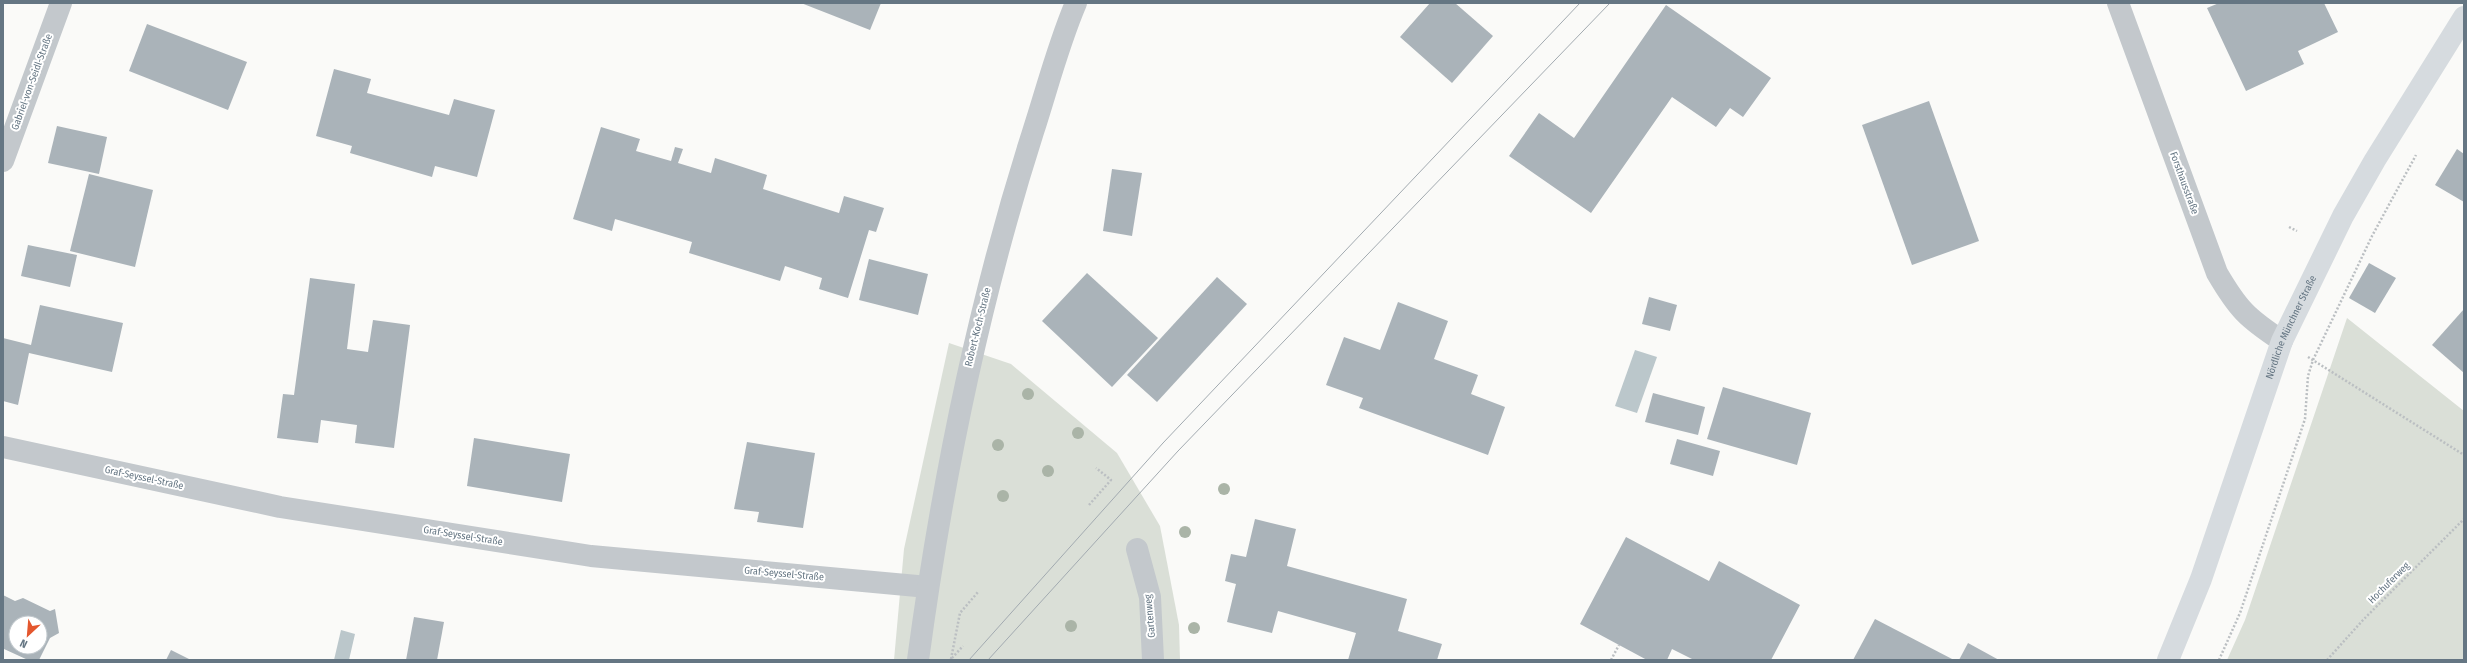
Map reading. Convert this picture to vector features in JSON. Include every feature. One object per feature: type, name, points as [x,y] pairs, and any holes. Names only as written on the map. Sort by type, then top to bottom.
[{"type":"main road","name":"Nördliche Münchner Straße","points":[[2168,660],[2201,579],[2282,340],[2343,216],[2375,160],[2464,17]]},
{"type":"street","name":"Gabriel-von-Seidl-Straße","points":[[3,161],[61,3]]},
{"type":"street","name":"Robert-Koch-Straße","points":[[918,660],[928,587],[966,377],[1011,200],[1076,3]]},
{"type":"street","name":"Forsthausstraße","points":[[2118,3],[2217,273],[2233,300],[2251,321],[2282,340]]},
{"type":"street","name":"Graf-Seyssel-Straße","points":[[3,447],[280,507],[591,556],[928,587]]},
{"type":"street","name":"Gartenweg","points":[[1137,549],[1150,597],[1153,660]]},
{"type":"path","points":[[2220,660],[2240,613],[2305,419],[2308,376],[2313,360],[2372,236],[2420,148]]},
{"type":"path","points":[[2289,227],[2297,231]]},
{"type":"path","points":[[2282,340],[2464,455]]},
{"type":"path","points":[[1089,505],[1111,480],[1096,468]]},
{"type":"path","points":[[2280,478],[2285,480]]},
{"type":"path","name":"Hochuferweg","points":[[2327,660],[2362,620],[2464,519]]},
{"type":"path","points":[[951,660],[960,613],[978,592]]},
{"type":"path","points":[[1611,660],[1619,645]]},
{"type":"path","points":[[951,660],[963,646]]},
{"type":"shaded area","points":[[2347,318],[2464,411],[2464,660],[2227,660],[2245,620]]},
{"type":"shaded area","points":[[949,343],[1011,364],[1117,453],[1160,526],[1179,625],[1180,660],[894,660],[904,549]]},
{"type":"shaded area","points":[[1635,350],[1657,357],[1637,413],[1615,406]]},
{"type":"shaded area","points":[[341,630],[355,634],[349,660],[334,660]]},
{"type":"building","points":[[801,3],[881,3],[870,30]]},
{"type":"building","points":[[1430,3],[1455,3],[1493,36],[1452,83],[1400,37]]},
{"type":"building","points":[[2219,3],[2324,3],[2338,32],[2298,51],[2304,64],[2246,91],[2207,8]]},
{"type":"building","points":[[1666,5],[1771,78],[1743,117],[1730,108],[1716,127],[1672,97],[1591,213],[1509,156],[1539,113],[1574,138]]},
{"type":"building","points":[[147,24],[247,62],[228,110],[129,71]]},
{"type":"building","points":[[334,69],[371,79],[367,93],[449,115],[454,99],[495,110],[477,177],[435,166],[432,177],[350,153],[352,146],[316,136]]},
{"type":"building","points":[[1929,101],[1979,241],[1912,265],[1862,125]]},
{"type":"building","points":[[57,126],[107,137],[99,174],[48,163]]},
{"type":"building","points":[[601,127],[640,139],[636,151],[671,161],[675,147],[683,149],[678,163],[711,173],[715,158],[767,175],[763,189],[839,213],[844,196],[884,208],[876,232],[869,230],[848,298],[819,289],[822,278],[785,266],[780,281],[689,253],[692,242],[615,219],[612,231],[573,219]]},
{"type":"building","points":[[2457,149],[2464,154],[2464,202],[2435,185]]},
{"type":"building","points":[[1112,169],[1142,173],[1132,236],[1103,231]]},
{"type":"building","points":[[89,174],[153,190],[135,267],[70,251]]},
{"type":"building","points":[[28,245],[77,255],[70,287],[21,276]]},
{"type":"building","points":[[869,259],[928,274],[918,315],[859,300]]},
{"type":"building","points":[[2369,263],[2396,278],[2375,313],[2349,298]]},
{"type":"building","points":[[1087,273],[1158,338],[1112,387],[1042,321]]},
{"type":"building","points":[[1217,277],[1247,304],[1157,402],[1127,375]]},
{"type":"building","points":[[310,278],[355,284],[347,349],[368,352],[373,320],[410,325],[394,448],[355,443],[357,425],[321,420],[318,443],[277,438],[283,394],[294,395]]},
{"type":"building","points":[[1649,297],[1677,305],[1670,331],[1642,324]]},
{"type":"building","points":[[1398,302],[1448,321],[1434,359],[1478,375],[1471,394],[1505,407],[1488,455],[1359,408],[1363,398],[1326,385],[1344,337],[1380,350]]},
{"type":"building","points":[[40,305],[123,323],[112,372],[29,353],[18,405],[3,401],[3,338],[31,345]]},
{"type":"building","points":[[2464,309],[2464,373],[2432,345]]},
{"type":"building","points":[[1723,387],[1811,413],[1797,465],[1707,439]]},
{"type":"building","points":[[1653,393],[1705,407],[1698,435],[1645,422]]},
{"type":"building","points":[[474,438],[570,454],[562,502],[467,486]]},
{"type":"building","points":[[1677,439],[1720,451],[1713,476],[1670,464]]},
{"type":"building","points":[[747,442],[815,453],[803,528],[757,522],[759,512],[734,509]]},
{"type":"building","points":[[1255,519],[1296,529],[1287,566],[1407,599],[1398,631],[1442,644],[1437,660],[1348,660],[1356,633],[1278,611],[1272,633],[1227,622],[1236,584],[1225,581],[1231,554],[1246,557]]},
{"type":"building","points":[[1626,537],[1709,581],[1719,561],[1800,605],[1771,660],[1694,660],[1672,649],[1667,660],[1647,660],[1580,624]]},
{"type":"building","points":[[3,595],[15,601],[23,598],[50,611],[55,609],[59,633],[50,638],[48,642],[48,615],[8,615],[8,651],[4,649],[3,652]]},
{"type":"building","points":[[414,617],[444,622],[437,660],[406,660]]},
{"type":"building","points":[[1875,619],[1954,660],[1853,660]]},
{"type":"building","points":[[1968,643],[1999,660],[1959,660]]},
{"type":"building","points":[[171,650],[191,660],[166,660]]},
{"type":"building","points":[[17,655],[42,655],[39,660],[28,660]]},
{"type":"tram line","points":[[969,660],[1163,443],[1580,3]]},
{"type":"tram line","points":[[988,660],[1178,451],[1610,3]]}]
